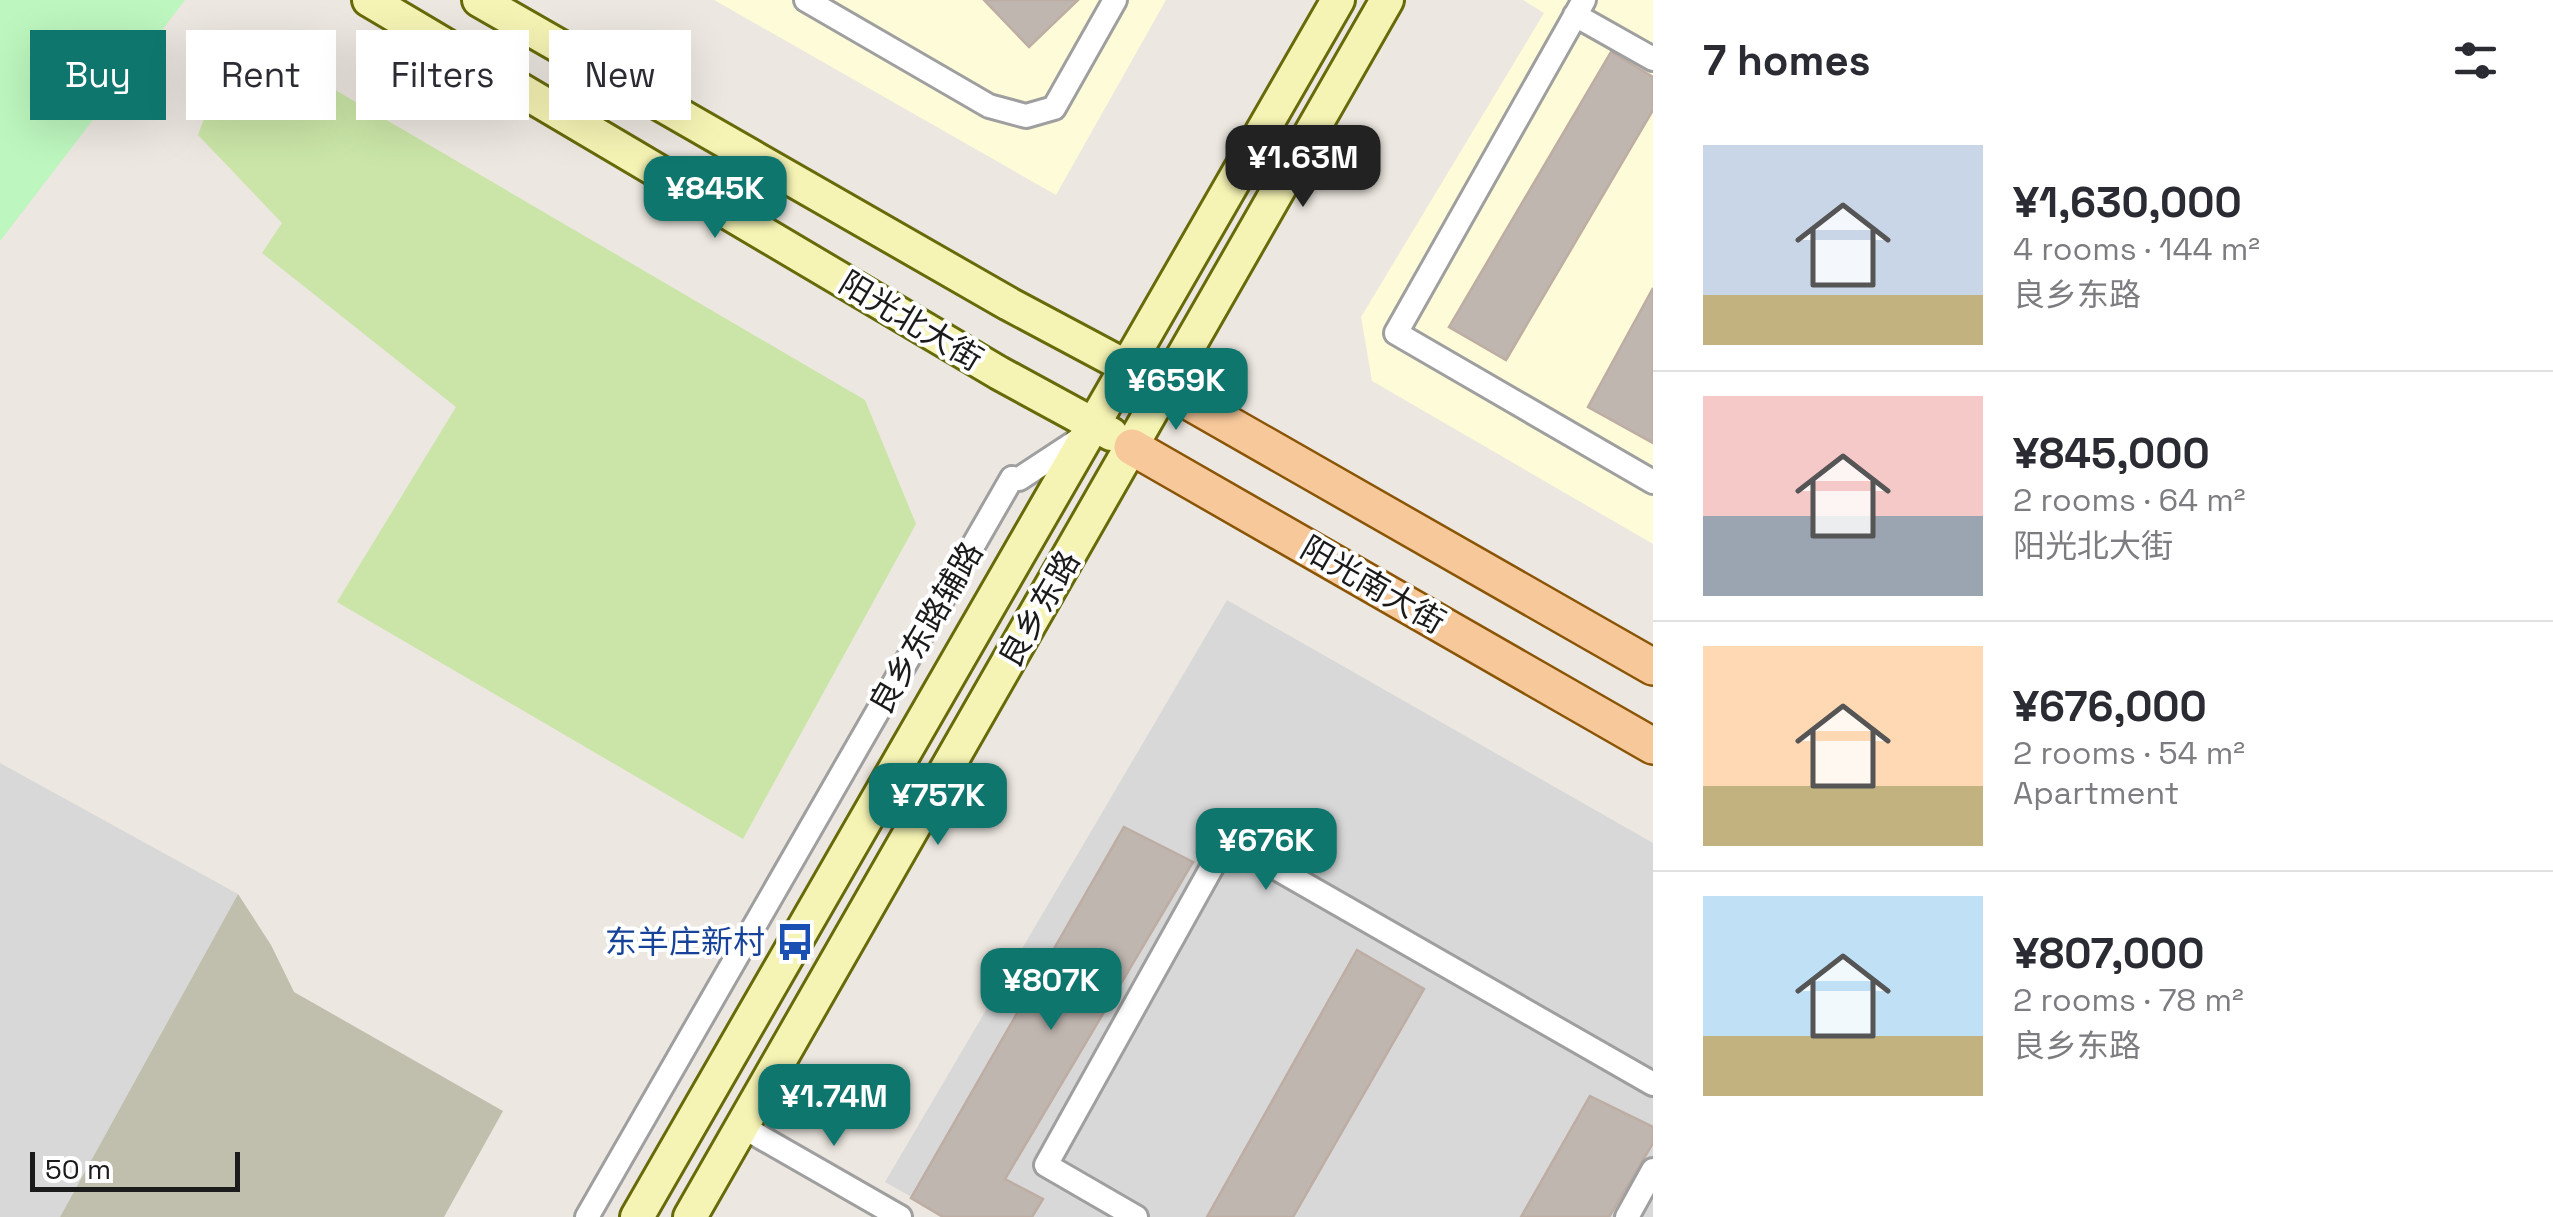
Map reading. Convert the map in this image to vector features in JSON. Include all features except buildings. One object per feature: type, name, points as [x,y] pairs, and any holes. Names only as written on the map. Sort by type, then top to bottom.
[{"type":"main road","name":"阳光北大街","points":[[369,0],[1090,430]]},
{"type":"main road","name":"阳光北大街","points":[[479,0],[1008,304],[1128,367]]},
{"type":"main road","points":[[1128,367],[1338,0]]},
{"type":"main road","name":"良乡东路","points":[[690,1217],[1386,0]]},
{"type":"main road","name":"良乡东路","points":[[637,1217],[1128,367]]},
{"type":"main road","name":"阳光南大街","points":[[1128,367],[1653,667]]},
{"type":"main road","name":"阳光南大街","points":[[1090,430],[1132,447],[1653,746]]},
{"type":"street","points":[[806,0],[989,106],[1026,116],[1054,108],[1115,0]]},
{"type":"street","points":[[1653,58],[1580,8],[1396,332],[1653,482]]},
{"type":"street","name":"良乡东路辅路","points":[[586,1217],[1012,478],[1019,479],[1090,430]]},
{"type":"street","points":[[1136,1217],[1046,1165],[1226,840],[1653,1084]]},
{"type":"street","points":[[743,1127],[900,1217]]},
{"type":"street","points":[[1626,1217],[1653,1170]]},
{"type":"shaded area","points":[[714,0],[1166,0],[1056,195]]},
{"type":"shaded area","points":[[1523,0],[1653,0],[1653,544],[1372,381],[1361,317],[1544,13]]},
{"type":"shaded area","points":[[1227,600],[1653,843],[1653,1217],[947,1217],[885,1182]]},
{"type":"shaded area","points":[[0,763],[238,894],[60,1217],[0,1217]]},
{"type":"shaded area","points":[[238,894],[271,945],[294,992],[503,1111],[444,1217],[60,1217]]},
{"type":"green space","points":[[0,0],[185,0],[162,30],[30,30],[30,120],[93,120],[0,241]]},
{"type":"green space","points":[[336,91],[356,102],[356,120],[386,120],[865,400],[916,524],[743,839],[337,602],[456,407],[262,253],[282,223],[198,135],[204,120],[336,120]]},
{"type":"place","name":"东羊庄新村","points":[[795,942]]}]
